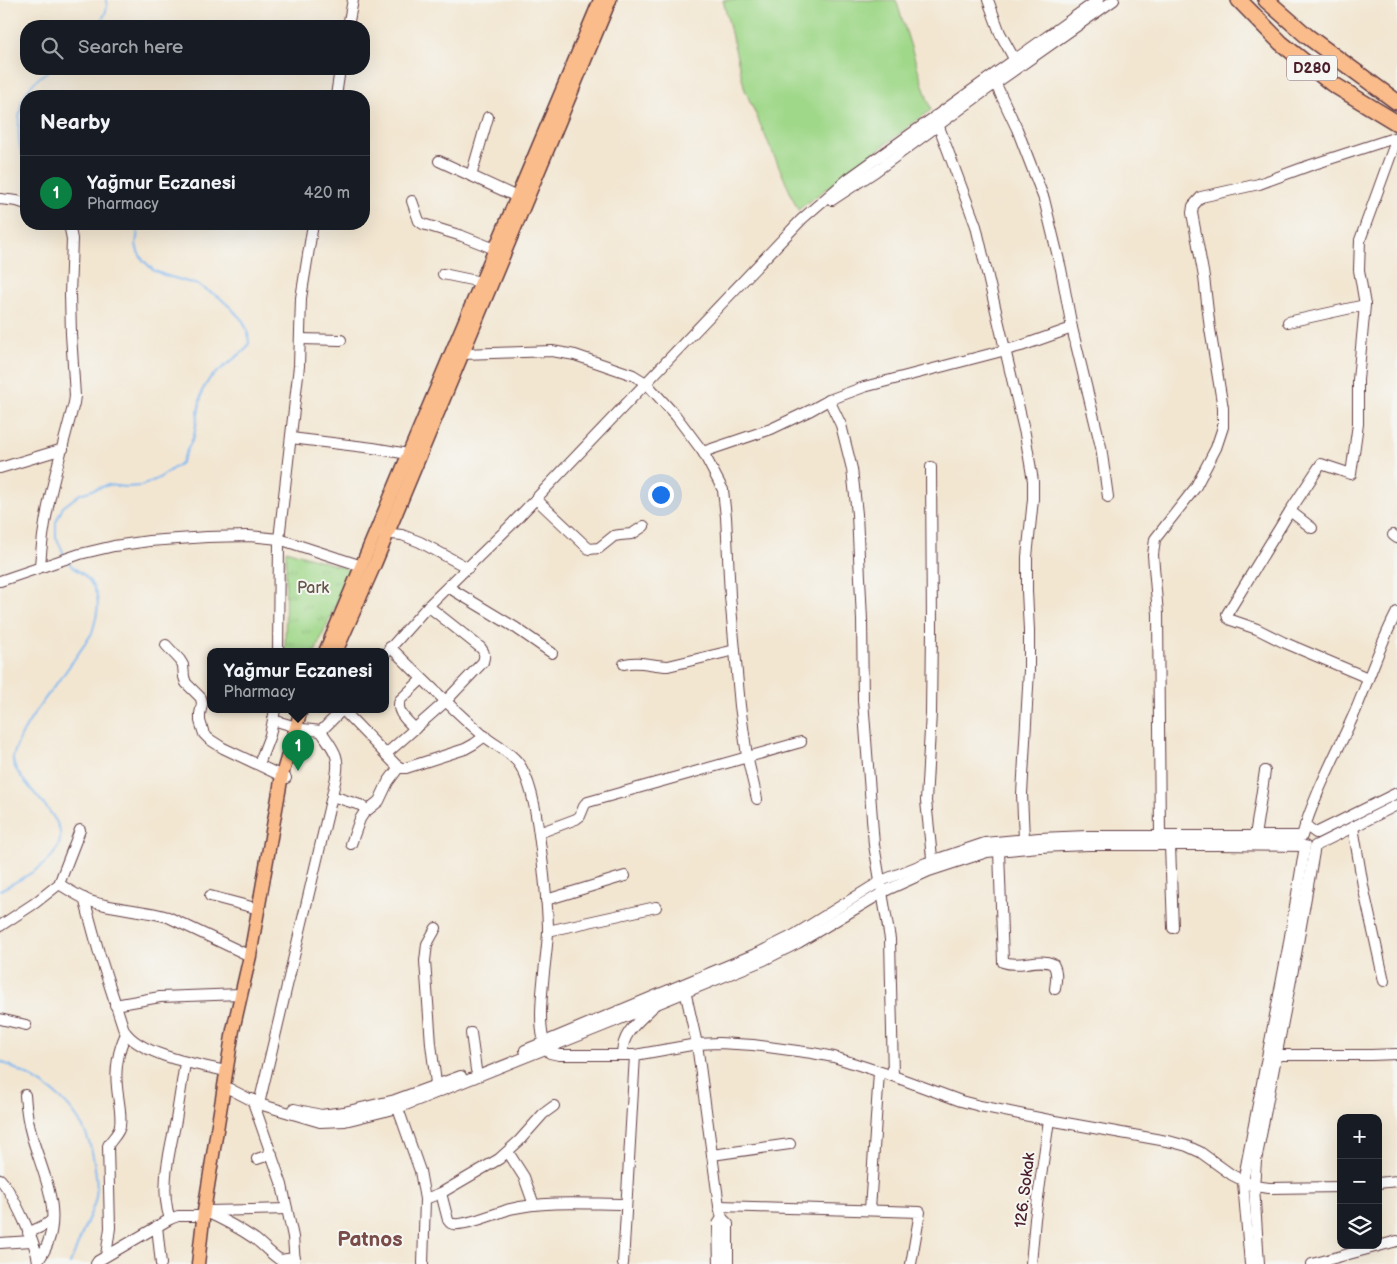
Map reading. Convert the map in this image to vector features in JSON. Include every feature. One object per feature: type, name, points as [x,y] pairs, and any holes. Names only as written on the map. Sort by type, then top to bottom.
[{"type":"highway","name":"D280","points":[[1239,0],[1281,43],[1331,83],[1397,123]]},
{"type":"highway","name":"D280","points":[[1266,0],[1307,36],[1397,102]]},
{"type":"main road","points":[[338,648],[381,533],[408,454],[457,352],[494,249],[600,0]]},
{"type":"main road","points":[[327,648],[362,566],[381,533],[457,352],[610,0]]},
{"type":"main road","points":[[198,1264],[233,1030],[250,956],[278,799],[300,727],[302,713]]},
{"type":"main road","points":[[300,727],[309,713]]},
{"type":"street","points":[[349,20],[352,0]]},
{"type":"street","points":[[988,0],[995,22],[1016,63]]},
{"type":"street","points":[[389,649],[428,606],[536,499],[802,219],[876,171],[937,120],[1016,63],[1098,0]]},
{"type":"street","points":[[1016,63],[1114,0]]},
{"type":"street","points":[[337,90],[339,75]]},
{"type":"street","points":[[994,79],[1017,129],[1044,199],[1061,269],[1072,328],[1102,447],[1108,497]]},
{"type":"street","points":[[471,176],[488,117]]},
{"type":"street","points":[[937,120],[976,226],[1025,434],[1033,481],[1034,499],[1026,557],[1029,670],[1022,794],[1024,839]]},
{"type":"street","points":[[1368,678],[1257,629],[1231,620],[1227,614],[1321,464],[1351,474],[1358,424],[1358,380],[1365,305],[1359,270],[1360,240],[1397,137]]},
{"type":"street","points":[[1160,836],[1158,614],[1153,555],[1155,539],[1195,488],[1216,448],[1223,427],[1204,277],[1192,206],[1201,197],[1259,184],[1397,137]]},
{"type":"street","points":[[439,161],[517,197]]},
{"type":"street","points":[[0,199],[20,202]]},
{"type":"street","points":[[412,201],[419,221],[423,224],[462,236],[494,249]]},
{"type":"street","points":[[40,567],[44,528],[53,482],[63,449],[75,396],[70,295],[71,230]]},
{"type":"street","points":[[278,648],[280,539],[299,366],[300,298],[313,230]]},
{"type":"street","points":[[443,274],[481,282]]},
{"type":"street","points":[[1288,322],[1365,305]]},
{"type":"street","points":[[704,452],[771,429],[829,400],[864,387],[1005,350],[1072,328]]},
{"type":"street","points":[[300,339],[341,340]]},
{"type":"street","points":[[457,352],[552,351],[575,355],[633,375],[646,382],[704,452],[723,490],[740,706],[747,756],[757,799]]},
{"type":"street","points":[[829,400],[841,425],[852,468],[857,514],[862,620],[863,700],[874,845],[890,939],[893,1076]]},
{"type":"street","points":[[291,438],[408,454]]},
{"type":"street","points":[[0,468],[63,449]]},
{"type":"street","points":[[931,467],[932,658],[926,801],[933,866]]},
{"type":"street","points":[[536,499],[589,549],[600,548],[614,536],[632,534],[644,526]]},
{"type":"street","points":[[1290,511],[1312,528]]},
{"type":"street","points":[[381,533],[402,535],[420,542],[468,568]]},
{"type":"street","points":[[0,581],[80,554],[114,546],[149,541],[207,537],[249,536],[280,539],[362,566]]},
{"type":"street","points":[[448,587],[516,628],[552,653]]},
{"type":"street","points":[[386,754],[446,702],[483,662],[484,653],[481,648],[428,606]]},
{"type":"street","points":[[1259,1264],[1254,1186],[1256,1161],[1277,1055],[1307,843],[1305,825],[1328,767],[1355,712],[1388,629],[1397,612]]},
{"type":"street","points":[[166,645],[183,665],[186,683],[201,698],[200,714],[204,734],[223,748],[284,776]]},
{"type":"street","points":[[624,664],[637,662],[668,666],[735,650]]},
{"type":"street","points":[[389,651],[422,678],[485,736],[513,757],[521,766],[532,798],[539,833],[546,900],[548,931],[541,1007],[545,1046],[550,1053],[574,1056],[635,1055],[697,1044],[720,1043],[834,1056],[980,1106],[1187,1146],[1200,1152],[1243,1182],[1254,1186],[1269,1188],[1337,1187]]},
{"type":"street","points":[[416,729],[401,713],[398,705],[400,700],[422,678]]},
{"type":"street","points":[[321,731],[340,713]]},
{"type":"street","points":[[346,713],[399,767],[406,768],[465,749],[485,736]]},
{"type":"street","points":[[204,1214],[224,1219],[257,1240],[280,1260],[295,1261],[288,1209],[255,1099],[332,796],[337,766],[333,749],[321,731],[300,727],[274,715],[259,764]]},
{"type":"street","points":[[539,833],[576,819],[580,816],[585,804],[588,802],[801,742]]},
{"type":"street","points":[[351,844],[360,818],[379,801],[388,782],[399,767]]},
{"type":"street","points":[[1255,836],[1265,771]]},
{"type":"street","points":[[1316,833],[1397,794]]},
{"type":"street","points":[[332,796],[360,805],[367,810]]},
{"type":"street","points":[[571,1035],[657,1004],[684,988],[764,960],[798,943],[883,892],[933,866],[985,843],[1088,836],[1255,836],[1307,843],[1353,827],[1397,805]]},
{"type":"street","points":[[224,1086],[320,1122],[346,1121],[396,1104],[545,1046],[684,988],[794,935],[881,881],[987,852],[1039,847],[1078,845],[1170,846],[1307,843],[1318,841],[1316,833],[1305,825]]},
{"type":"street","points":[[1353,827],[1363,886],[1384,981]]},
{"type":"street","points":[[0,926],[36,903],[59,884],[80,830]]},
{"type":"street","points":[[1250,1264],[1243,1182],[1307,843]]},
{"type":"street","points":[[1170,846],[1173,928]]},
{"type":"street","points":[[999,851],[1003,962],[1013,964],[1043,961],[1054,964],[1056,974],[1055,989]]},
{"type":"street","points":[[546,900],[625,876]]},
{"type":"street","points":[[59,884],[84,898],[107,905],[168,917],[250,956]]},
{"type":"street","points":[[210,896],[259,909]]},
{"type":"street","points":[[84,898],[115,1005],[126,1034],[139,1044],[185,1063],[226,1071]]},
{"type":"street","points":[[548,931],[656,907]]},
{"type":"street","points":[[436,928],[427,944],[425,961],[431,1044],[437,1088]]},
{"type":"street","points":[[684,988],[697,1044],[719,1206],[722,1218],[728,1224],[728,1264]]},
{"type":"street","points":[[115,1005],[160,997],[241,994]]},
{"type":"street","points":[[622,1055],[622,1045],[626,1034],[657,1004]]},
{"type":"street","points":[[0,1019],[26,1025]]},
{"type":"street","points":[[471,1033],[476,1070]]},
{"type":"street","points":[[106,1256],[110,1228],[108,1146],[120,1130],[116,1077],[122,1042],[126,1034]]},
{"type":"street","points":[[571,1035],[574,1056]]},
{"type":"street","points":[[437,1088],[476,1070],[545,1046]]},
{"type":"street","points":[[1277,1055],[1397,1054]]},
{"type":"street","points":[[623,1264],[635,1055]]},
{"type":"street","points":[[170,1219],[166,1204],[168,1160],[185,1063]]},
{"type":"street","points":[[870,1210],[879,1072]]},
{"type":"street","points":[[25,1095],[27,1119],[52,1199],[52,1220],[48,1243],[38,1262]]},
{"type":"street","points":[[396,1104],[420,1172],[425,1199],[423,1264]]},
{"type":"street","points":[[425,1199],[441,1193],[500,1159],[543,1114],[554,1106]]},
{"type":"street","name":"126. Sokak","points":[[1031,1264],[1035,1219],[1049,1120]]},
{"type":"street","points":[[712,1155],[790,1144]]},
{"type":"street","points":[[508,1152],[524,1177],[534,1205]]},
{"type":"street","points":[[257,1158],[272,1154]]},
{"type":"street","points":[[1382,1183],[1397,1181]]},
{"type":"street","points":[[2,1185],[30,1237],[38,1262]]},
{"type":"street","points":[[441,1193],[448,1220],[453,1224],[478,1220],[516,1208],[534,1205],[626,1204]]},
{"type":"street","points":[[719,1206],[920,1212],[912,1264]]},
{"type":"street","points":[[96,1264],[106,1256],[157,1226],[178,1216],[288,1209]]},
{"type":"street","points":[[719,1264],[718,1224],[722,1218]]},
{"type":"street","points":[[0,1243],[30,1237],[52,1220]]},
{"type":"street","points":[[157,1226],[160,1264]]},
{"type":"street","points":[[1312,1264],[1397,1240]]},
{"type":"green space","points":[[723,0],[896,0],[931,110],[798,210],[745,90]]},
{"type":"green space","name":"Park","points":[[286,550],[351,570],[317,648],[285,648]]},
{"type":"waterway","points":[[102,20],[106,11],[106,0]]},
{"type":"waterway","points":[[28,90],[43,75]]},
{"type":"waterway","points":[[20,113],[18,128],[20,147]]},
{"type":"waterway","points":[[65,556],[56,537],[56,522],[63,507],[80,494],[108,485],[141,486],[159,478],[181,463],[194,436],[202,391],[210,378],[245,350],[249,343],[248,332],[243,321],[219,297],[198,285],[153,270],[143,260],[136,244],[138,230]]},
{"type":"waterway","points":[[0,890],[44,864],[58,846],[60,835],[57,823],[26,784],[14,766],[13,758],[21,735],[92,633],[98,609],[97,595],[90,582],[84,575],[73,568],[69,562]]},
{"type":"waterway","points":[[0,1061],[48,1088],[61,1099],[73,1111],[89,1143],[96,1175],[95,1203],[70,1264]]},
{"type":"place","name":"Yağmur Eczanesi","points":[[298,771]]},
{"type":"district","name":"Patnos","points":[[370,1239]]}]
